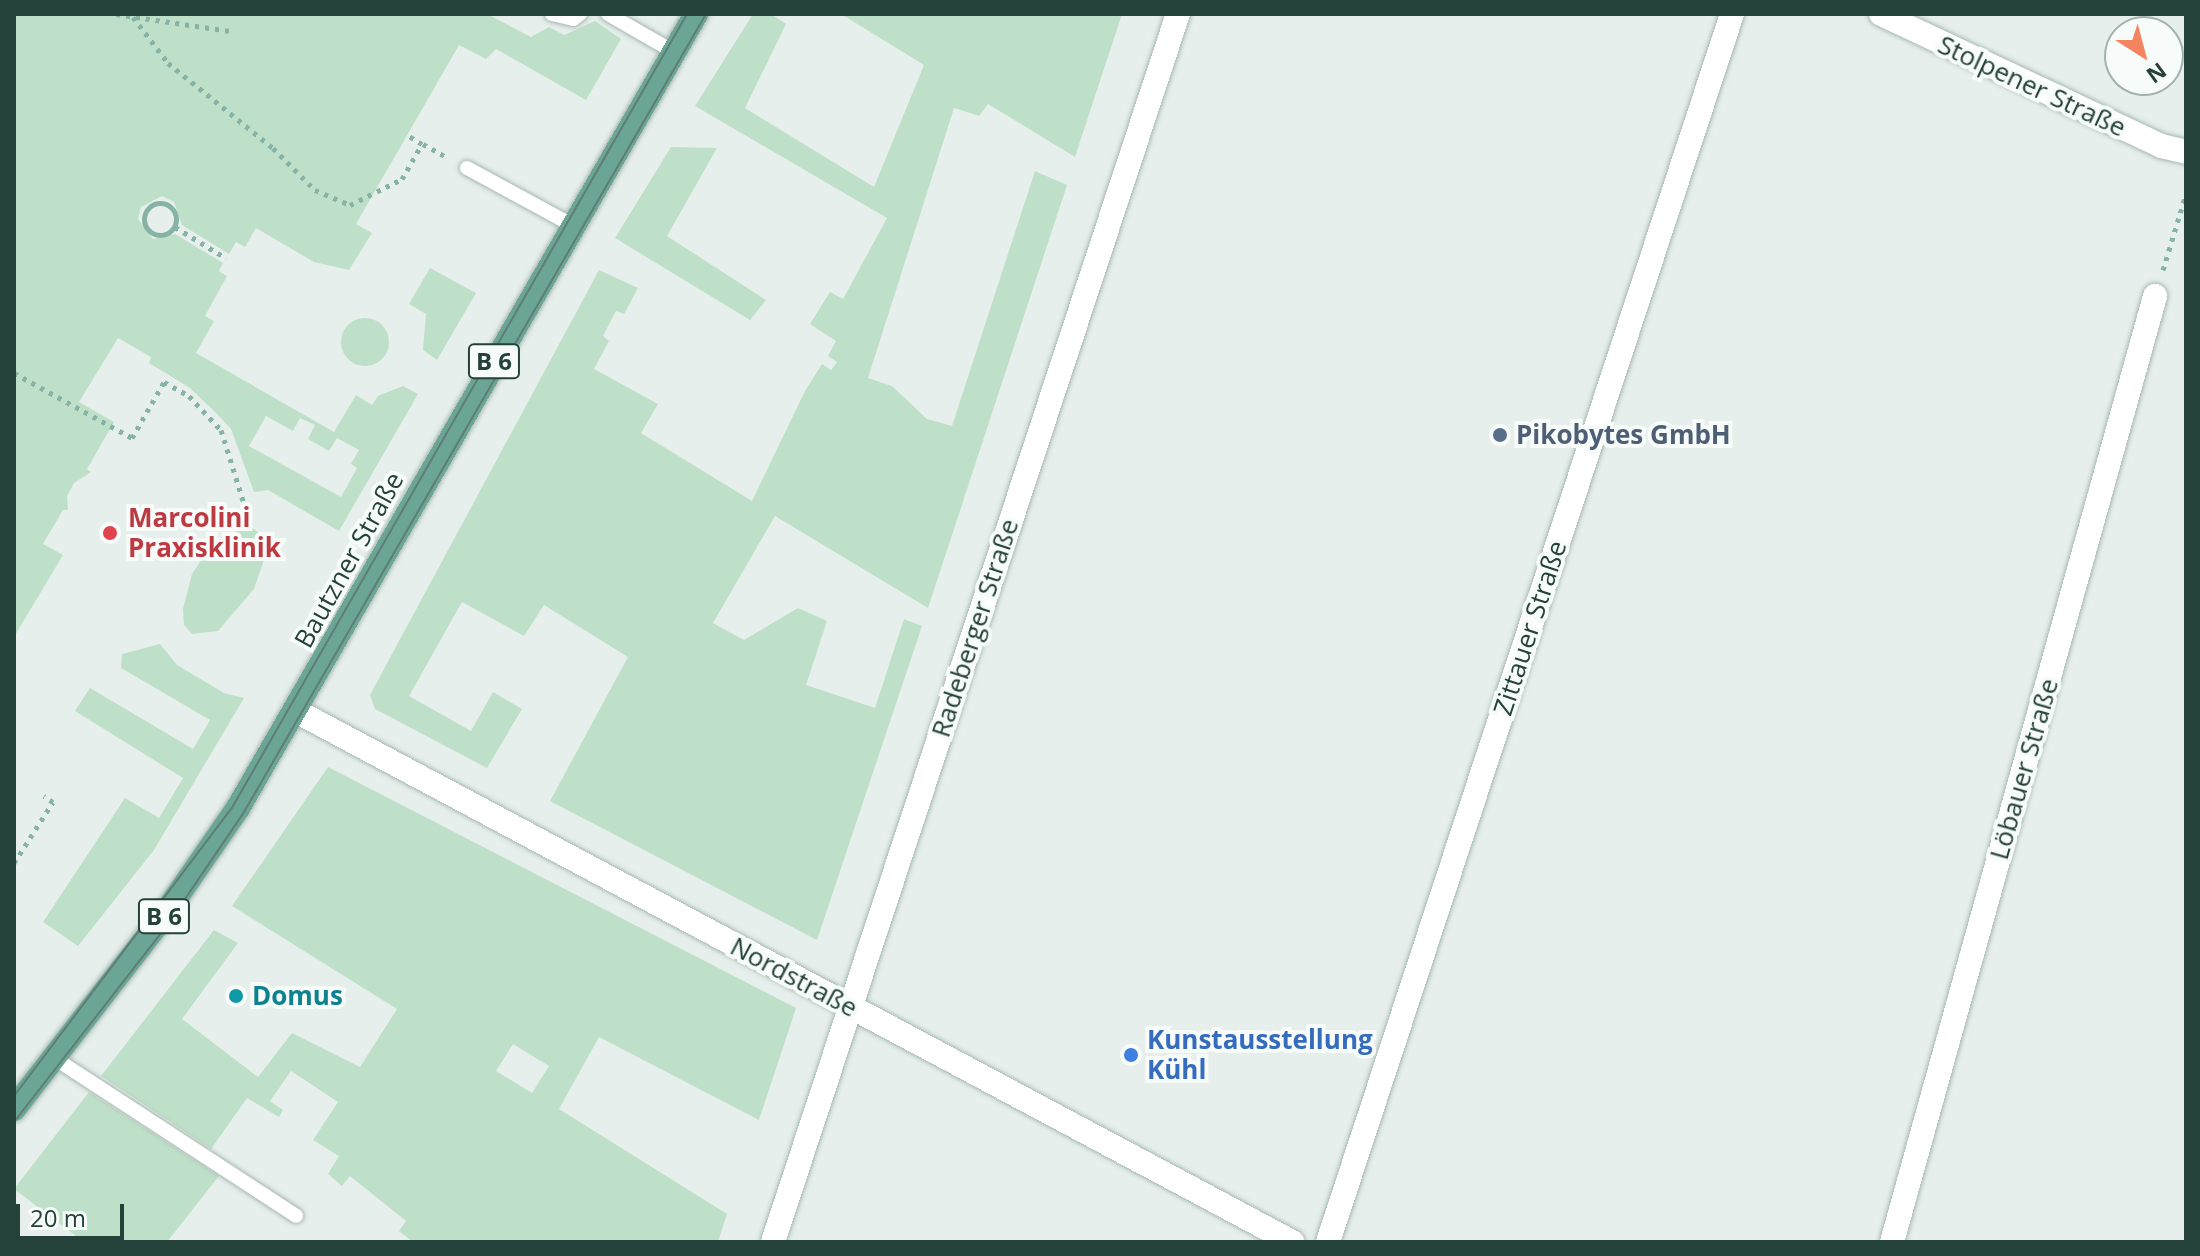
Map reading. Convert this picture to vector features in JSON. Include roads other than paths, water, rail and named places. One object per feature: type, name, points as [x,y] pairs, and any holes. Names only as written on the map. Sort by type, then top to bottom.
[{"type":"main road","name":"Bautzner Straße","points":[[14,1109],[160,921],[238,808],[696,14]]},
{"type":"street","name":"Radeberger Straße","points":[[773,1242],[1178,14]]},
{"type":"street","name":"Zittauer Straße","points":[[1328,1242],[1732,14]]},
{"type":"street","name":"Stolpener Straße","points":[[1881,14],[2161,146],[2186,152]]},
{"type":"street","name":"Löbauer Straße","points":[[1892,1242],[2155,296]]},
{"type":"street","name":"Nordstraße","points":[[296,711],[1292,1242]]},
{"type":"lane","points":[[552,14],[573,19],[580,14]]},
{"type":"lane","points":[[608,14],[674,52]]},
{"type":"lane","points":[[467,168],[572,225]]},
{"type":"lane","points":[[54,1058],[296,1216]]},
{"type":"tram line","points":[[14,1096],[233,806],[687,14]]},
{"type":"tram line","points":[[14,1122],[168,924],[244,812],[706,14]]},
{"type":"place","name":"Pikobytes GmbH","points":[[1500,435]]},
{"type":"place","name":"Marcolini Praxisklinik","points":[[110,533]]},
{"type":"place","name":"Domus","points":[[236,996]]},
{"type":"place","name":"Kunstausstellung Kühl","points":[[1131,1055]]}]
